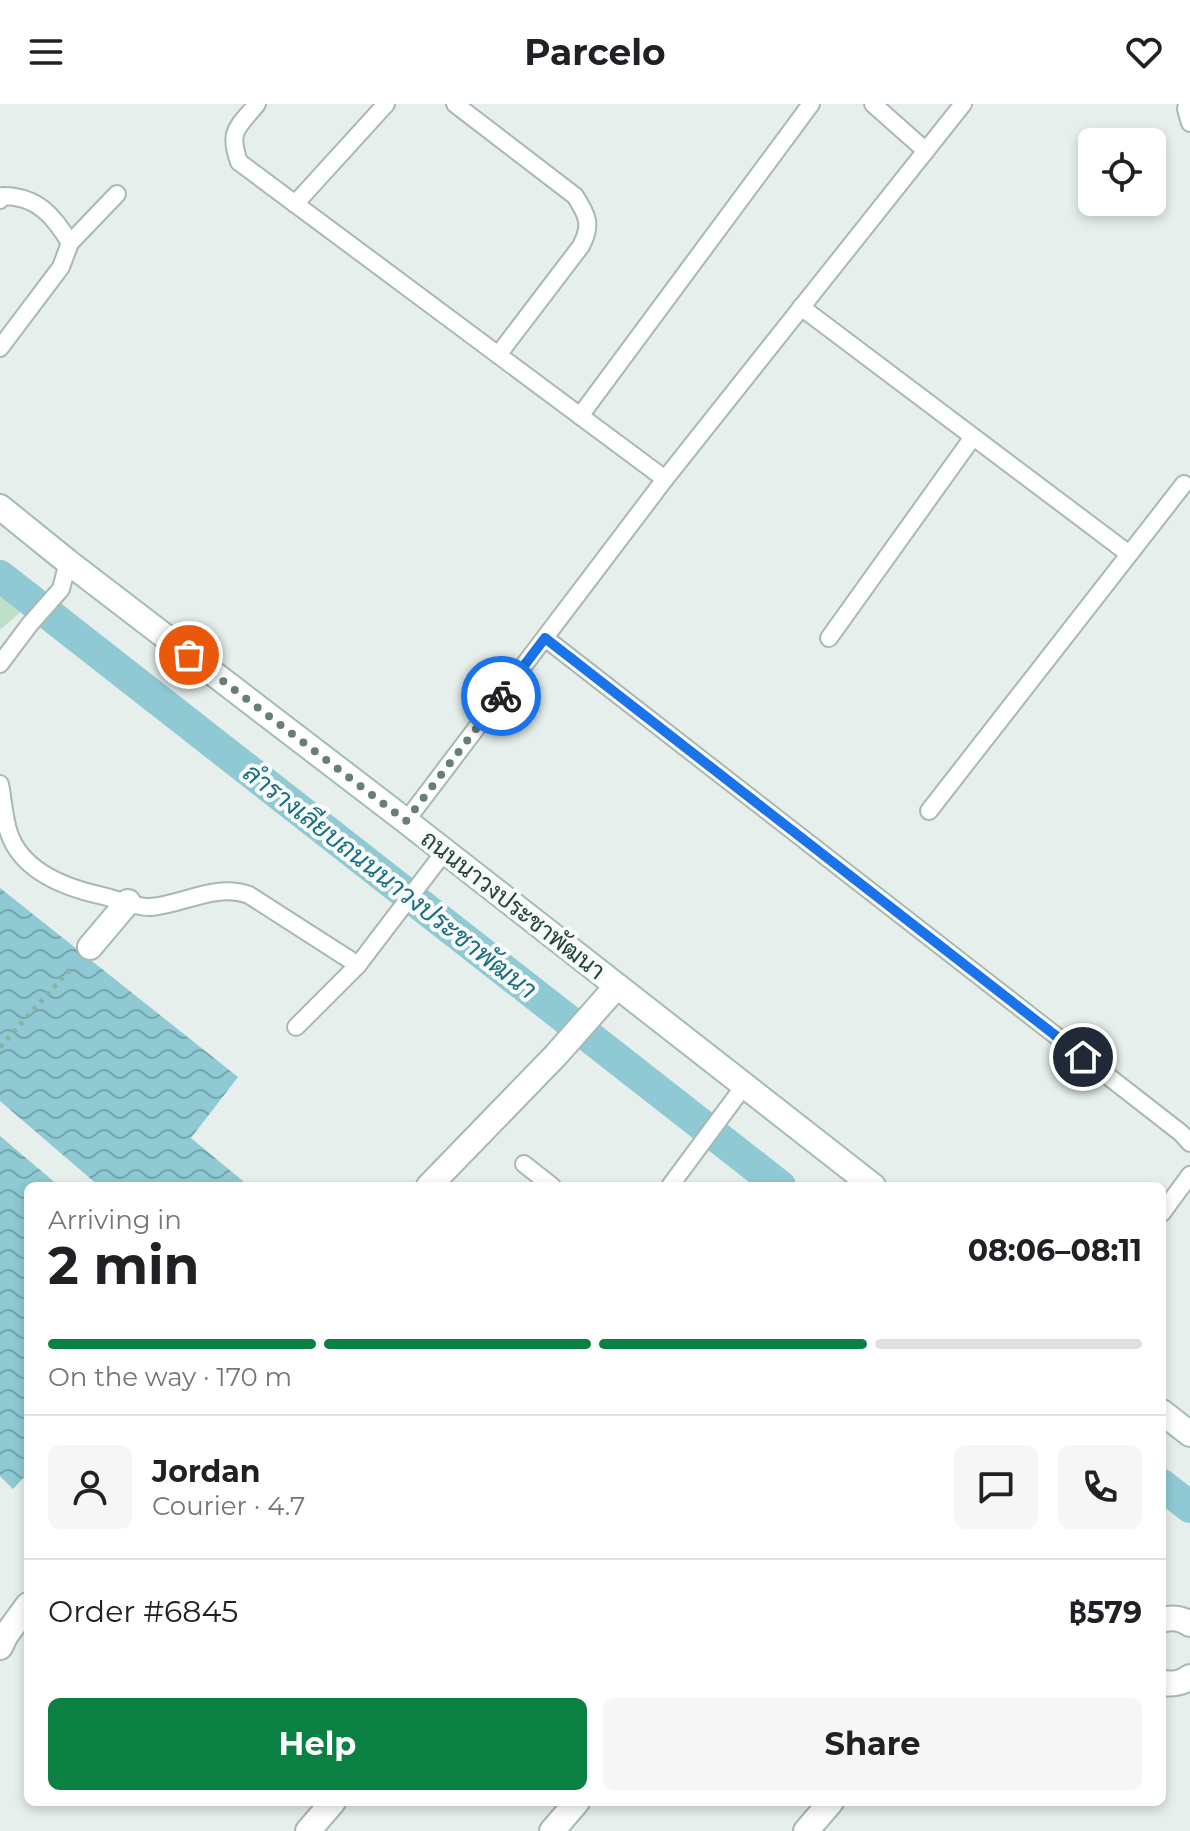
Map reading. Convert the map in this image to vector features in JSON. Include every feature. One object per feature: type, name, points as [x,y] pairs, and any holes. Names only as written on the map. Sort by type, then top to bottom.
[{"type":"street","name":"ถนนนาวงประชาพัฒนา","points":[[0,507],[868,1182]]},
{"type":"street","points":[[90,947],[128,902]]},
{"type":"street","points":[[433,1182],[556,1055],[617,986]]},
{"type":"street","points":[[1166,1415],[1190,1434]]},
{"type":"street","points":[[1174,1620],[1190,1599]]},
{"type":"street","points":[[0,1647],[24,1610]]},
{"type":"street","points":[[308,1831],[330,1806]]},
{"type":"street","points":[[552,1831],[574,1806]]},
{"type":"street","points":[[806,1831],[828,1806]]},
{"type":"lane","points":[[257,104],[237,128],[233,139],[239,162],[665,479]]},
{"type":"lane","points":[[295,204],[386,104]]},
{"type":"lane","points":[[455,104],[568,190],[586,212],[589,231],[581,246],[498,355]]},
{"type":"lane","points":[[580,416],[811,104]]},
{"type":"lane","points":[[873,104],[926,151]]},
{"type":"lane","points":[[406,821],[665,479],[963,104]]},
{"type":"lane","points":[[1187,104],[1190,123]]},
{"type":"lane","points":[[0,348],[61,267],[70,243],[117,194]]},
{"type":"lane","points":[[0,200],[3,196],[20,196],[40,207],[57,221],[70,243]]},
{"type":"lane","points":[[801,307],[1129,554]]},
{"type":"lane","points":[[829,638],[973,437]]},
{"type":"lane","points":[[929,811],[1184,484]]},
{"type":"lane","points":[[0,664],[61,589],[68,562]]},
{"type":"lane","points":[[545,638],[1187,1132]]},
{"type":"lane","points":[[0,784],[9,833],[21,854],[43,875],[92,894],[150,907],[236,890],[249,895],[358,965]]},
{"type":"lane","points":[[296,1027],[358,965],[445,851]]},
{"type":"lane","points":[[673,1182],[744,1086]]},
{"type":"lane","points":[[524,1164],[547,1182]]},
{"type":"lane","points":[[1166,1208],[1190,1175]]},
{"type":"path","points":[[0,1047],[90,947]]},
{"type":"green space","points":[[0,591],[23,610],[0,630]]},
{"type":"water","points":[[0,888],[238,1077],[191,1138],[244,1182],[94,1182],[0,1101]]},
{"type":"water","points":[[0,1136],[54,1182],[24,1182],[24,1477],[13,1489],[0,1476]]},
{"type":"waterway","name":"ลำรางเลียบถนนนาวงประชาพัฒนา","points":[[0,576],[775,1182]]},
{"type":"waterway","name":"ลำรางเลียบถนนนาวงประชาพัฒนา","points":[[1166,1488],[1190,1507]]},
{"type":"way so far","points":[[189,655],[406,821],[501,696]]},
{"type":"route","points":[[501,696],[545,638],[1083,1057]]}]
